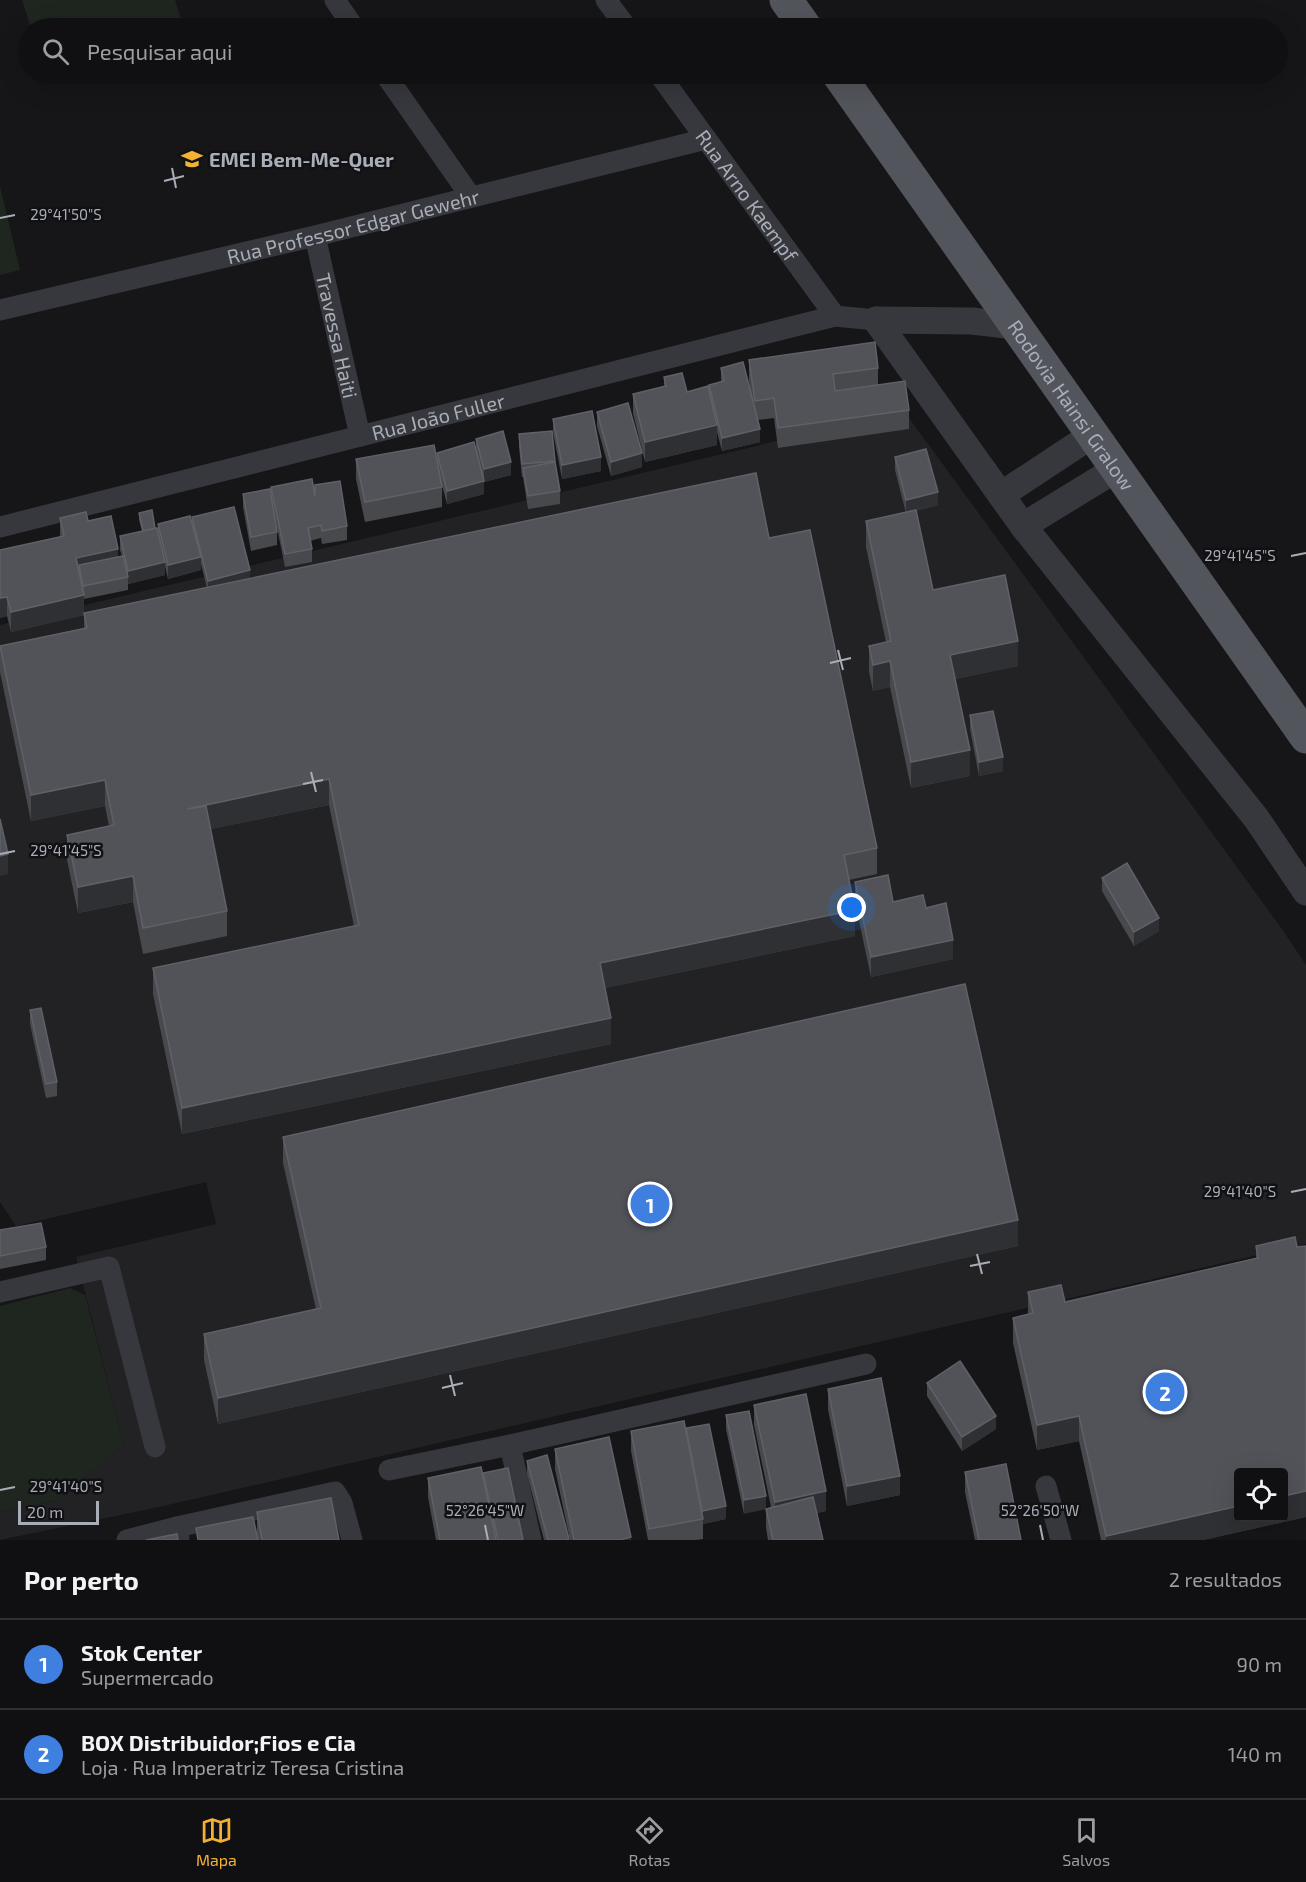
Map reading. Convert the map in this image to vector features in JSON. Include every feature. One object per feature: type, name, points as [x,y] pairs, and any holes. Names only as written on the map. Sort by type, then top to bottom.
[{"type":"main road","points":[[786,0],[799,18]]},
{"type":"main road","name":"Rodovia Hainsi Gralow","points":[[845,84],[1306,737]]},
{"type":"street","points":[[335,0],[347,18]]},
{"type":"street","points":[[606,0],[620,18]]},
{"type":"street","points":[[393,84],[471,197]]},
{"type":"street","name":"Rua Arno Kaempf","points":[[666,84],[835,316]]},
{"type":"street","name":"Rua Professor Edgar Gewehr","points":[[0,310],[315,236],[706,139]]},
{"type":"street","name":"Travessa Haiti","points":[[315,236],[360,436]]},
{"type":"street","name":"Rua João Fuller","points":[[0,527],[835,316],[876,320]]},
{"type":"street","points":[[876,320],[972,321],[1016,326]]},
{"type":"street","points":[[876,320],[1023,526],[1256,818],[1306,892]]},
{"type":"street","points":[[1001,495],[1092,435]]},
{"type":"street","points":[[1023,526],[1116,469]]},
{"type":"street","points":[[0,1292],[109,1267],[155,1447]]},
{"type":"street","points":[[389,1470],[510,1445],[866,1364]]},
{"type":"street","points":[[510,1445],[531,1540]]},
{"type":"street","points":[[1046,1486],[1061,1540]]},
{"type":"street","points":[[127,1540],[178,1534],[335,1492],[342,1503],[351,1540]]},
{"type":"shaded area","points":[[22,0],[175,0],[181,18],[28,18]]},
{"type":"shaded area","points":[[0,186],[20,270],[0,275]]},
{"type":"shaded area","points":[[904,411],[1306,965],[1306,1244],[159,1507],[0,1540],[0,1512],[58,1500],[124,1445],[76,1257],[216,1224],[206,1182],[16,1226],[0,1202],[0,625]]},
{"type":"shaded area","points":[[70,1288],[85,1295],[124,1445],[58,1500],[0,1512],[0,1306]]},
{"type":"building","points":[[875,342],[878,368],[833,374],[835,391],[905,381],[909,410],[778,428],[774,398],[755,401],[749,360]]},
{"type":"building","points":[[743,362],[760,429],[722,438],[709,385],[724,381],[721,368]]},
{"type":"building","points":[[682,373],[687,392],[708,386],[717,425],[645,442],[633,394],[666,386],[664,377]]},
{"type":"building","points":[[628,403],[642,453],[611,462],[597,412]]},
{"type":"building","points":[[592,411],[601,457],[562,465],[553,419]]},
{"type":"building","points":[[503,431],[511,462],[484,469],[476,439]]},
{"type":"building","points":[[552,431],[555,461],[522,464],[519,434]]},
{"type":"building","points":[[474,442],[484,481],[447,491],[437,453]]},
{"type":"building","points":[[434,445],[442,487],[365,502],[356,459]]},
{"type":"building","points":[[926,449],[938,492],[906,500],[895,457]]},
{"type":"building","points":[[555,462],[560,491],[528,496],[523,468]]},
{"type":"building","points":[[756,473],[769,538],[810,530],[877,848],[844,855],[855,910],[600,963],[611,1018],[182,1108],[153,968],[359,925],[329,779],[187,809],[206,806],[227,911],[143,928],[133,876],[78,887],[67,835],[114,825],[105,780],[31,795],[0,646],[87,628],[84,613]]},
{"type":"building","points":[[312,479],[315,496],[315,485],[340,481],[347,526],[322,531],[321,525],[308,528],[312,549],[285,554],[271,487]]},
{"type":"building","points":[[270,489],[277,532],[251,537],[243,494]]},
{"type":"building","points":[[234,507],[250,570],[208,581],[192,517]]},
{"type":"building","points":[[152,510],[155,528],[143,531],[139,513]]},
{"type":"building","points":[[916,510],[933,590],[1005,575],[1018,641],[950,655],[970,750],[911,762],[890,661],[873,665],[869,646],[891,641],[866,521]]},
{"type":"building","points":[[86,512],[88,521],[111,516],[118,549],[76,558],[84,595],[11,612],[7,597],[0,598],[0,550],[64,536],[60,518]]},
{"type":"building","points":[[190,516],[201,557],[168,565],[158,524]]},
{"type":"building","points":[[157,528],[165,562],[128,571],[120,536]]},
{"type":"building","points":[[123,556],[128,577],[83,586],[79,565]]},
{"type":"building","points":[[993,711],[1003,757],[979,762],[970,715]]},
{"type":"building","points":[[0,819],[8,854],[0,856]]},
{"type":"building","points":[[1127,863],[1159,918],[1134,932],[1102,878]]},
{"type":"building","points":[[888,875],[893,902],[923,895],[926,908],[946,903],[953,940],[871,957],[855,882]]},
{"type":"building","points":[[965,984],[1018,1220],[218,1398],[204,1334],[321,1308],[283,1137]]},
{"type":"building","points":[[41,1008],[57,1082],[46,1084],[30,1010]]},
{"type":"building","points":[[41,1223],[46,1247],[0,1256],[0,1230]]},
{"type":"building","points":[[1295,1237],[1297,1247],[1306,1246],[1306,1491],[1288,1495],[1288,1468],[1234,1468],[1234,1507],[1106,1536],[1079,1416],[1037,1425],[1013,1318],[1033,1313],[1028,1292],[1061,1285],[1065,1302],[1258,1258],[1256,1246]]},
{"type":"building","points":[[960,1361],[996,1416],[962,1437],[927,1383]]},
{"type":"building","points":[[881,1378],[900,1476],[847,1486],[828,1389]]},
{"type":"building","points":[[806,1394],[826,1491],[775,1502],[754,1405]]},
{"type":"building","points":[[749,1411],[766,1496],[744,1500],[726,1415]]},
{"type":"building","points":[[684,1421],[703,1519],[649,1529],[631,1431]]},
{"type":"building","points":[[709,1424],[726,1506],[702,1511],[686,1428]]},
{"type":"building","points":[[609,1437],[631,1537],[619,1540],[574,1540],[555,1449]]},
{"type":"building","points":[[547,1455],[569,1539],[566,1540],[548,1540],[527,1461]]},
{"type":"building","points":[[1006,1464],[1021,1540],[979,1540],[965,1472]]},
{"type":"building","points":[[481,1467],[496,1540],[440,1540],[428,1478]]},
{"type":"building","points":[[508,1468],[523,1540],[498,1540],[483,1473]]},
{"type":"building","points":[[813,1497],[823,1540],[773,1540],[766,1509]]},
{"type":"building","points":[[331,1498],[339,1540],[262,1540],[257,1512]]},
{"type":"building","points":[[253,1517],[258,1540],[198,1540],[196,1528]]},
{"type":"building","points":[[177,1534],[178,1540],[146,1540]]},
{"type":"place","name":"EMEI Bem-Me-Quer","points":[[192,159]]},
{"type":"place","name":"Stok Center","points":[[650,1204]]},
{"type":"place","name":"BOX Distribuidor;Fios e Cia","points":[[1165,1392]]}]
